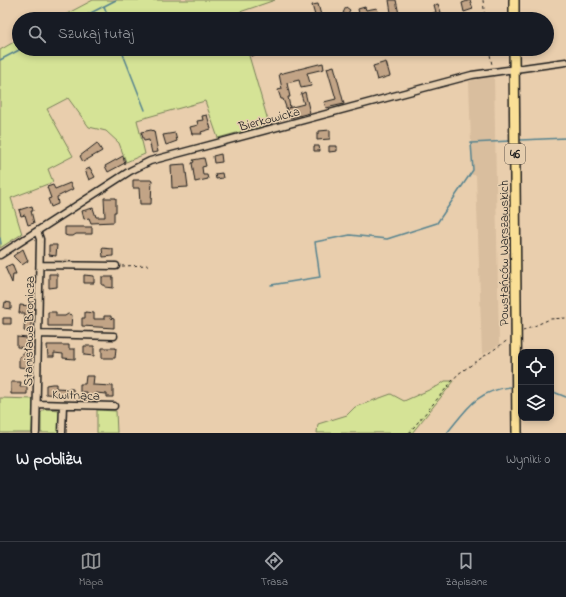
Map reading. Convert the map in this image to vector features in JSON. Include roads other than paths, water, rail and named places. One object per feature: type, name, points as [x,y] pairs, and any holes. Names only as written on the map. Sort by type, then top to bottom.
[{"type":"main road","points":[[514,0],[514,12]]},
{"type":"main road","name":"Powstańców Warszawskich","points":[[514,56],[517,433]]},
{"type":"street","name":"Bierkowicka","points":[[0,255],[130,171],[150,161],[472,75],[566,62]]},
{"type":"street","name":"Stanisława Bronicza","points":[[36,433],[40,265],[40,239],[37,231]]},
{"type":"street","points":[[40,265],[116,266]]},
{"type":"street","points":[[39,334],[114,336]]},
{"type":"street","name":"Kwitnąca","points":[[37,404],[114,406]]},
{"type":"street","points":[[62,433],[63,405]]},
{"type":"waterway","points":[[93,12],[116,0]]},
{"type":"waterway","points":[[104,6],[106,12]]},
{"type":"waterway","points":[[0,60],[12,54]]},
{"type":"waterway","points":[[124,56],[145,110]]},
{"type":"waterway","points":[[520,140],[566,138]]},
{"type":"waterway","points":[[271,285],[320,277],[315,242],[350,235],[387,239],[437,223],[473,170],[471,143],[510,141]]},
{"type":"waterway","points":[[0,238],[1,244]]},
{"type":"waterway","points":[[447,433],[473,402],[489,392],[510,387]]},
{"type":"waterway","points":[[554,392],[566,397]]}]
